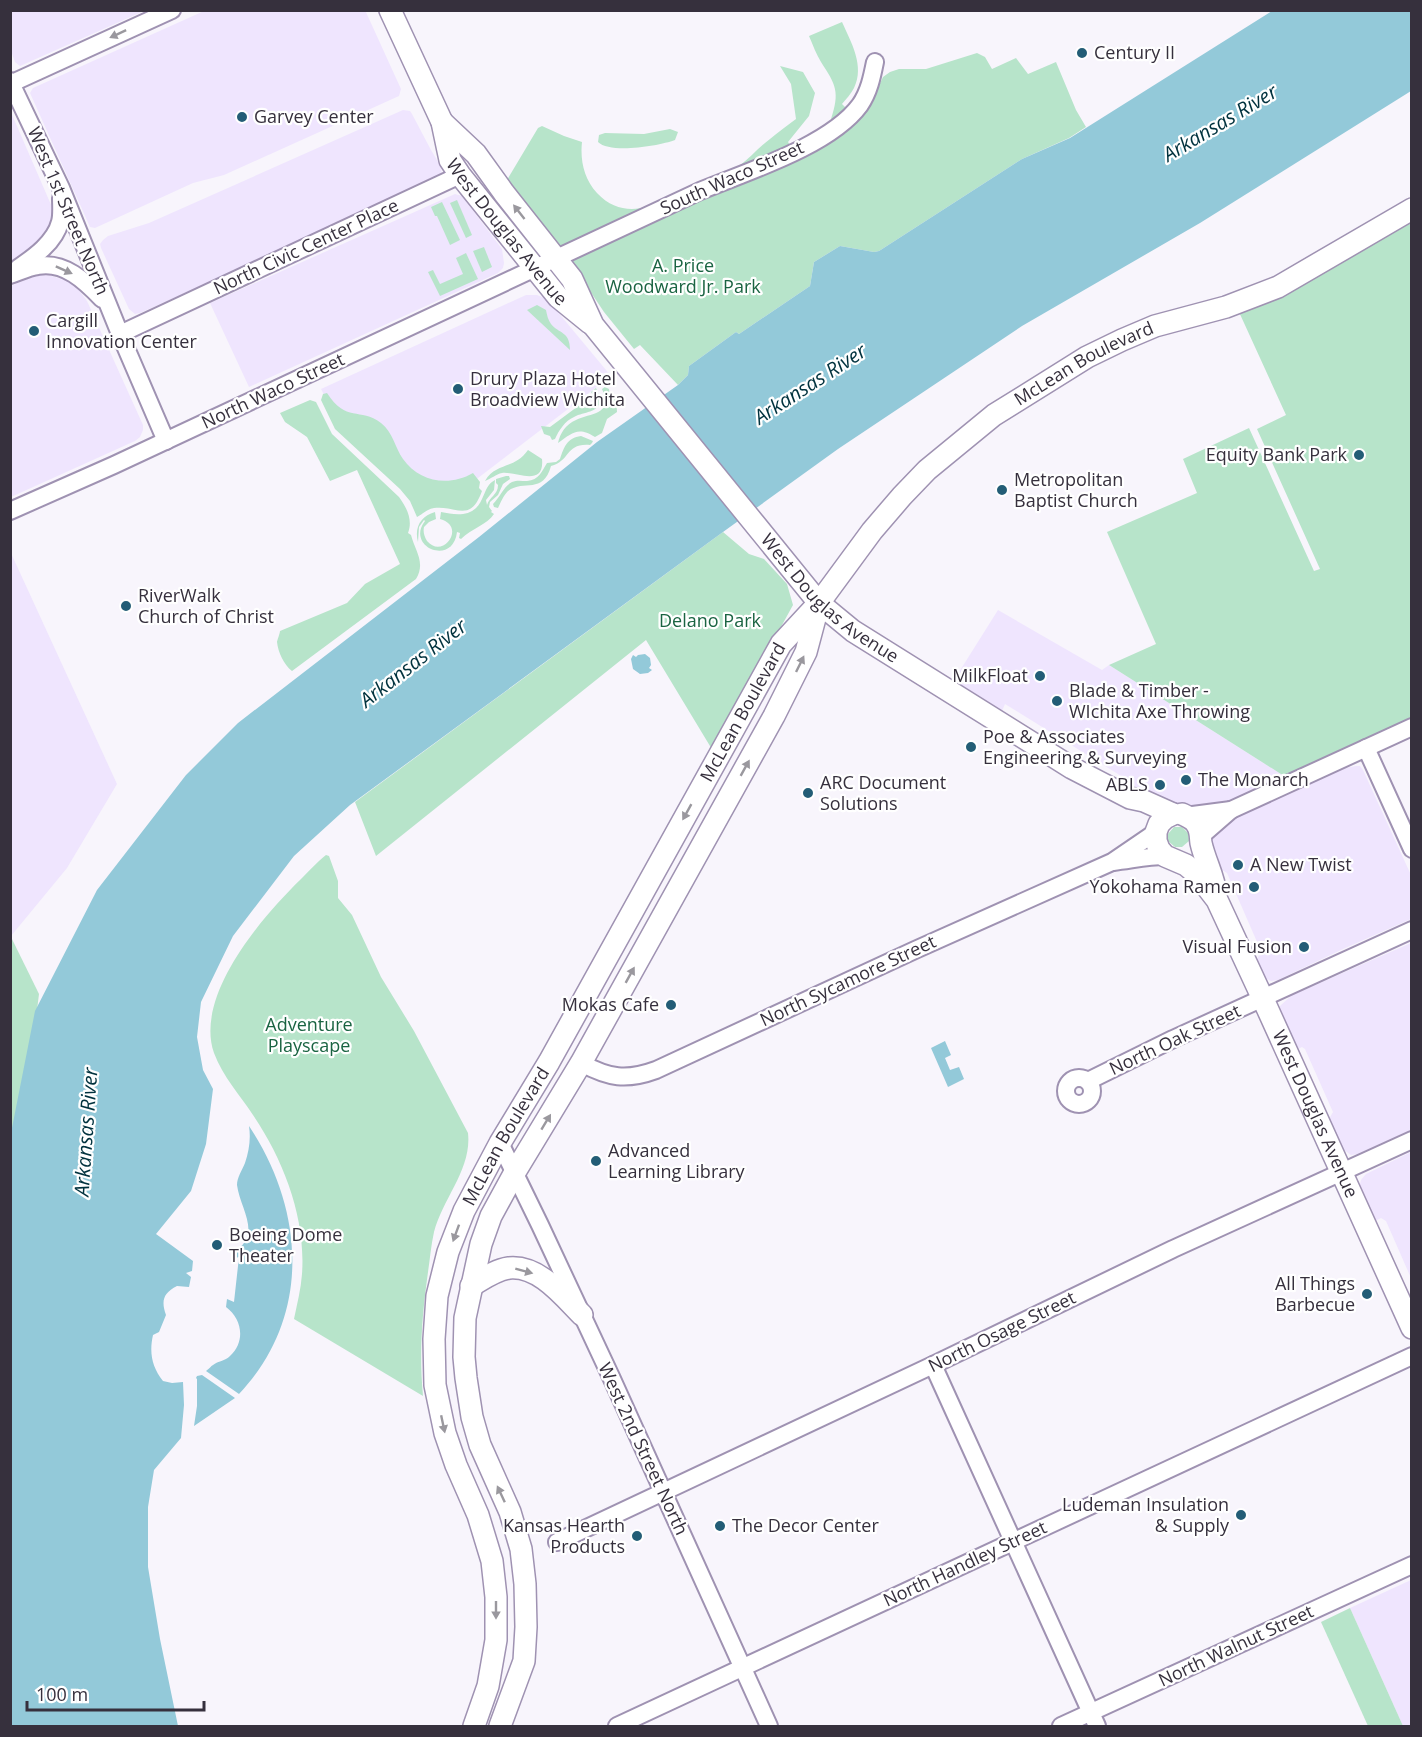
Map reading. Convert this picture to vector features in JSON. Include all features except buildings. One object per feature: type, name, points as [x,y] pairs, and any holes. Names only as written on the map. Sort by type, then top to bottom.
[{"type":"main road","name":"West Douglas Avenue","points":[[390,10],[442,122],[450,160],[460,175],[558,297],[593,325],[819,603],[853,631],[1072,768],[1130,798],[1144,801],[1197,824],[1214,881],[1217,900]]},
{"type":"main road","name":"West Douglas Avenue","points":[[442,122],[476,154],[572,279],[593,325]]},
{"type":"main road","name":"McLean Boulevard","points":[[474,1726],[488,1686],[496,1640],[496,1597],[492,1561],[478,1515],[445,1433],[435,1385],[434,1339],[437,1296],[448,1252],[464,1211],[500,1143],[549,1062],[781,645],[819,603],[872,531],[902,496],[927,470],[994,415],[1087,357],[1155,326],[1226,307],[1278,286],[1412,209]]},
{"type":"main road","name":"McLean Boulevard","points":[[500,1726],[524,1661],[525,1584],[521,1549],[510,1512],[480,1444],[472,1417],[464,1357],[465,1318],[481,1244],[491,1216],[515,1172],[581,1063],[774,717],[806,652],[819,603]]},
{"type":"main road","name":"West Douglas Avenue","points":[[1130,798],[1156,831],[1159,849],[1197,874],[1217,900],[1412,1328]]},
{"type":"main road","points":[[1156,831],[1165,818],[1180,815]]},
{"type":"main road","points":[[1169,857],[1182,859],[1191,856],[1197,849],[1200,839]]},
{"type":"main road","points":[[471,1286],[492,1274],[510,1268],[528,1270],[550,1283],[582,1315]]},
{"type":"street","points":[[11,83],[172,10]]},
{"type":"street","name":"South Waco Street","points":[[535,268],[700,191],[821,138],[852,115],[861,104],[871,82],[875,62]]},
{"type":"street","name":"West 1st Street North","points":[[11,83],[61,188],[166,441]]},
{"type":"street","name":"North Civic Center Place","points":[[120,334],[460,175]]},
{"type":"street","points":[[10,274],[32,258],[56,232],[61,220],[61,188]]},
{"type":"street","points":[[10,274],[37,266],[54,265],[79,277],[107,303]]},
{"type":"street","name":"North Waco Street","points":[[10,511],[166,441],[535,268]]},
{"type":"street","points":[[1200,839],[1231,810],[1412,727]]},
{"type":"street","points":[[1366,748],[1412,849]]},
{"type":"street","points":[[1180,815],[1231,810]]},
{"type":"street","name":"North Sycamore Street","points":[[581,1063],[610,1076],[626,1078],[656,1070],[1112,862],[1156,831]]},
{"type":"street","name":"North Sycamore Street","points":[[1112,862],[1146,856],[1169,857]]},
{"type":"street","name":"North Oak Street","points":[[1088,1081],[1412,930]]},
{"type":"street","name":"North Osage Street","points":[[557,1542],[1173,1249],[1412,1140]]},
{"type":"street","points":[[500,1143],[515,1172]]},
{"type":"street","name":"West 2nd Street North","points":[[515,1172],[769,1726]]},
{"type":"street","name":"North Handley Street","points":[[617,1726],[1412,1356]]},
{"type":"street","points":[[933,1365],[1094,1720]]},
{"type":"street","name":"North Walnut Street","points":[[1061,1726],[1094,1720],[1412,1565]]},
{"type":"shaded area","points":[[365,10],[401,89],[399,96],[224,175],[193,183],[95,228],[90,227],[30,93],[33,88],[204,11]]},
{"type":"shaded area","points":[[10,11],[144,11],[20,66],[15,62],[11,51]]},
{"type":"shaded area","points":[[10,110],[55,214],[52,228],[26,254],[11,262]]},
{"type":"shaded area","points":[[403,110],[410,111],[440,165],[442,174],[440,178],[140,313],[135,314],[129,309],[101,248],[100,244],[108,236],[149,223]]},
{"type":"shaded area","points":[[455,194],[462,196],[502,249],[504,263],[498,273],[249,387],[210,303]]},
{"type":"shaded area","points":[[36,275],[49,275],[70,282],[87,301],[143,425],[143,430],[135,441],[11,497],[11,286]]},
{"type":"shaded area","points":[[526,295],[537,295],[547,299],[611,376],[465,488],[429,492],[330,407],[321,389]]},
{"type":"shaded area","points":[[10,551],[117,784],[67,868],[11,936]]},
{"type":"shaded area","points":[[998,610],[1102,670],[1109,665],[1284,776],[1225,805],[1192,811],[1129,790],[1126,779],[1005,704],[1002,711],[992,709],[954,680]]},
{"type":"shaded area","points":[[1360,766],[1363,770],[1411,875],[1411,919],[1278,980],[1271,981],[1265,978],[1256,962],[1261,951],[1227,873],[1222,870],[1220,876],[1209,841],[1213,833],[1230,821],[1345,768]]},
{"type":"shaded area","points":[[1411,943],[1411,1130],[1351,1155],[1340,1147],[1329,1119],[1333,1112],[1305,1049],[1295,1047],[1280,1013],[1280,1006],[1292,995]]},
{"type":"shaded area","points":[[1411,1152],[1411,1278],[1386,1221],[1381,1218],[1375,1221],[1359,1188],[1366,1174]]},
{"type":"shaded area","points":[[1411,1580],[1411,1726],[1403,1726],[1350,1608]]},
{"type":"green space","points":[[842,22],[856,54],[858,71],[854,88],[842,104],[846,108],[834,122],[831,119],[835,89],[809,36]]},
{"type":"green space","name":"A. Price Woodward Jr. Park","points":[[977,53],[985,57],[992,69],[1016,58],[1028,74],[1056,62],[1076,110],[1086,127],[1069,138],[1022,159],[879,251],[840,246],[814,262],[810,286],[739,334],[736,332],[689,366],[688,375],[678,385],[640,345],[634,349],[507,180],[538,128],[542,126],[582,142],[582,162],[586,175],[597,193],[609,203],[621,208],[647,207],[735,169],[796,119],[791,84],[780,66],[803,72],[815,93],[809,116],[788,142],[799,159],[854,123],[867,111],[883,77],[890,72],[899,69],[926,69]]},
{"type":"green space","points":[[670,129],[678,132],[675,140],[658,145],[613,148],[598,142],[599,135],[605,133],[644,134]]},
{"type":"green space","points":[[457,200],[472,235],[466,238],[450,203]]},
{"type":"green space","points":[[442,202],[460,240],[450,245],[431,207]]},
{"type":"green space","points":[[1411,215],[1411,718],[1284,776],[1109,665],[1156,644],[1107,532],[1197,493],[1183,459],[1249,428],[1314,571],[1320,569],[1257,429],[1286,415],[1239,312]]},
{"type":"green space","points":[[484,247],[492,267],[482,272],[473,251]]},
{"type":"green space","points":[[466,253],[478,279],[440,296],[428,272],[433,270],[440,284],[463,274],[456,258]]},
{"type":"green space","points":[[537,305],[546,310],[551,324],[566,336],[570,350],[527,310]]},
{"type":"green space","points":[[605,387],[609,389],[610,396],[616,395],[617,412],[607,419],[602,433],[595,437],[580,431],[575,432],[558,443],[566,426],[599,412],[603,408],[605,398],[602,389]]},
{"type":"green space","points":[[596,388],[601,400],[597,408],[568,421],[560,429],[555,439],[552,440],[550,436],[544,434],[541,426],[550,427],[581,404],[586,408],[594,404],[596,398],[591,392]]},
{"type":"green space","points":[[327,393],[340,408],[373,418],[381,423],[388,431],[403,459],[417,473],[445,481],[473,473],[480,482],[479,488],[482,491],[473,507],[462,511],[434,508],[417,517],[410,501],[400,489],[335,429],[321,400],[323,394]]},
{"type":"green space","points":[[310,400],[316,402],[332,434],[402,501],[410,523],[408,533],[417,551],[420,567],[416,579],[292,671],[284,662],[279,650],[277,642],[280,631],[347,603],[365,584],[400,564],[357,470],[330,481],[307,437],[285,422],[280,413]]},
{"type":"green space","points":[[581,436],[593,441],[592,443],[572,449],[562,460],[551,466],[548,475],[543,480],[508,491],[498,508],[494,507],[493,504],[509,484],[534,479],[540,475],[547,463],[560,459],[569,441]]},
{"type":"green space","points":[[528,450],[542,459],[542,468],[539,473],[528,476],[502,473],[485,481],[494,471],[517,461]]},
{"type":"green space","points":[[506,476],[510,479],[503,484],[498,495],[490,502],[489,507],[494,514],[487,521],[461,539],[459,538],[460,533],[457,532],[454,543],[448,549],[440,551],[425,545],[421,539],[420,530],[424,520],[419,527],[418,542],[417,532],[422,519],[435,512],[436,519],[424,527],[424,536],[433,546],[440,547],[445,544],[450,540],[452,528],[440,519],[441,512],[464,514],[469,512],[479,505],[488,486],[495,480],[494,490],[486,500],[487,505],[498,488],[496,479]]},
{"type":"green space","name":"Delano Park","points":[[723,532],[749,554],[764,559],[787,584],[793,605],[713,751],[646,640],[376,856],[355,802]]},
{"type":"green space","points":[[1174,827],[1182,827],[1188,833],[1189,841],[1182,847],[1175,847],[1168,841],[1168,834]]},
{"type":"green space","name":"Adventure Playscape","points":[[326,855],[329,856],[338,881],[338,898],[352,915],[381,977],[414,1031],[468,1133],[466,1159],[438,1219],[432,1242],[422,1334],[423,1396],[294,1319],[300,1291],[302,1253],[291,1191],[264,1133],[218,1062],[210,1031],[214,1007],[222,983],[235,959],[268,915]]},
{"type":"green space","points":[[11,937],[39,994],[11,1220]]},
{"type":"green space","points":[[1350,1608],[1403,1726],[1368,1726],[1321,1622]]},
{"type":"water","name":"Arkansas River","points":[[1272,11],[1411,11],[1411,91],[1200,223],[1022,326],[838,449],[350,805],[294,856],[233,936],[201,1002],[197,1037],[203,1070],[213,1089],[206,1144],[191,1191],[156,1234],[193,1261],[192,1271],[186,1273],[191,1277],[189,1287],[177,1286],[164,1298],[166,1315],[159,1332],[153,1335],[151,1348],[152,1360],[163,1381],[183,1382],[184,1405],[181,1438],[154,1470],[148,1507],[148,1567],[178,1726],[11,1726],[11,1133],[35,1011],[97,890],[186,775],[238,723],[479,537],[597,442],[678,385],[688,375],[689,366],[736,332],[739,334],[810,286],[814,262],[840,246],[879,251],[1022,159],[1070,138]]},
{"type":"water","points":[[645,654],[650,658],[649,668],[652,670],[640,674],[633,669],[631,659],[633,655],[636,657]]},
{"type":"water","points":[[945,1041],[951,1055],[945,1058],[950,1070],[959,1067],[964,1079],[948,1087],[931,1048]]},
{"type":"water","points":[[249,1126],[268,1158],[281,1192],[290,1227],[292,1263],[289,1298],[279,1331],[263,1364],[239,1394],[206,1371],[230,1356],[240,1337],[239,1324],[226,1307],[227,1299],[234,1302],[239,1257],[232,1259],[232,1252],[242,1246],[247,1239],[248,1222],[237,1185],[249,1149]]},
{"type":"water","points":[[202,1375],[235,1398],[194,1426],[197,1406],[196,1378]]},
{"type":"place","name":"Century II","points":[[1082,53]]},
{"type":"place","name":"Garvey Center","points":[[242,117]]},
{"type":"place","name":"Cargill Innovation Center","points":[[34,331]]},
{"type":"place","name":"Drury Plaza Hotel Broadview Wichita","points":[[458,389]]},
{"type":"place","name":"Equity Bank Park","points":[[1359,455]]},
{"type":"place","name":"Metropolitan Baptist Church","points":[[1002,490]]},
{"type":"place","name":"RiverWalk Church of Christ","points":[[126,606]]},
{"type":"place","name":"MilkFloat","points":[[1040,676]]},
{"type":"place","name":"Blade & Timber - WIchita Axe Throwing","points":[[1057,701]]},
{"type":"place","name":"Poe & Associates Engineering & Surveying","points":[[971,747]]},
{"type":"place","name":"The Monarch","points":[[1186,780]]},
{"type":"place","name":"ABLS","points":[[1160,785]]},
{"type":"place","name":"ARC Document Solutions","points":[[808,793]]},
{"type":"place","name":"A New Twist","points":[[1238,865]]},
{"type":"place","name":"Yokohama Ramen","points":[[1254,887]]},
{"type":"place","name":"Visual Fusion","points":[[1304,947]]},
{"type":"place","name":"Mokas Cafe","points":[[671,1005]]},
{"type":"place","name":"Advanced Learning Library","points":[[596,1161]]},
{"type":"place","name":"Boeing Dome Theater","points":[[217,1245]]},
{"type":"place","name":"All Things Barbecue","points":[[1367,1294]]},
{"type":"place","name":"Ludeman Insulation & Supply","points":[[1241,1515]]},
{"type":"place","name":"The Decor Center","points":[[720,1526]]},
{"type":"place","name":"Kansas Hearth Products","points":[[637,1536]]}]
